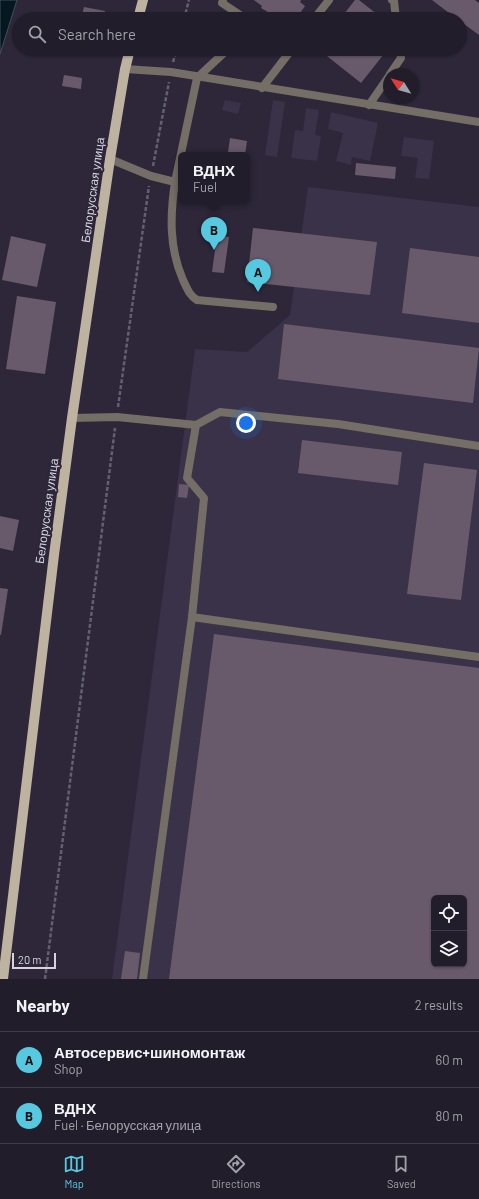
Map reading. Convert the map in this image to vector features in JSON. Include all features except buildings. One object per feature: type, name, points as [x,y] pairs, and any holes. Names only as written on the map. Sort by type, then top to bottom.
[{"type":"main road","points":[[140,12],[143,0]]},
{"type":"main road","name":"Белорусская улица","points":[[3,979],[72,418],[110,159],[128,56]]},
{"type":"lane","points":[[223,0],[222,3],[236,12]]},
{"type":"lane","points":[[320,12],[329,0]]},
{"type":"lane","points":[[392,0],[394,1],[395,12]]},
{"type":"lane","points":[[181,152],[197,78],[221,56]]},
{"type":"lane","points":[[262,88],[287,56]]},
{"type":"lane","points":[[395,68],[401,56]]},
{"type":"lane","points":[[125,69],[171,72],[197,78],[479,122]]},
{"type":"lane","points":[[369,105],[383,85]]},
{"type":"lane","points":[[110,159],[151,176],[175,182]]},
{"type":"lane","points":[[178,168],[171,218],[172,237],[176,263],[191,296],[197,300],[272,307]]},
{"type":"lane","points":[[72,418],[117,417],[196,425],[220,412],[338,424],[479,446]]},
{"type":"lane","points":[[143,979],[192,617],[204,498],[187,478],[196,425]]},
{"type":"lane","points":[[192,617],[479,657]]},
{"type":"path","points":[[186,12],[189,0]]},
{"type":"path","points":[[45,979],[117,417],[151,176],[174,56]]},
{"type":"shaded area","points":[[225,100],[241,103],[238,114],[222,110]]},
{"type":"shaded area","points":[[273,100],[285,102],[277,157],[265,155]]},
{"type":"shaded area","points":[[306,108],[319,110],[315,135],[321,136],[317,161],[291,158],[295,130],[303,131]]},
{"type":"shaded area","points":[[331,112],[378,123],[370,161],[352,157],[351,165],[336,161],[343,133],[328,129]]},
{"type":"shaded area","points":[[404,137],[434,141],[429,179],[415,178],[418,158],[401,156]]},
{"type":"shaded area","points":[[308,187],[479,207],[479,979],[112,979],[195,349],[247,352],[290,315]]},
{"type":"water","points":[[0,0],[17,0],[12,12],[0,54]]},
{"type":"place","name":"ВДНХ","points":[[214,250]]},
{"type":"place","name":"Автосервис+шиномонтаж","points":[[258,292]]}]
